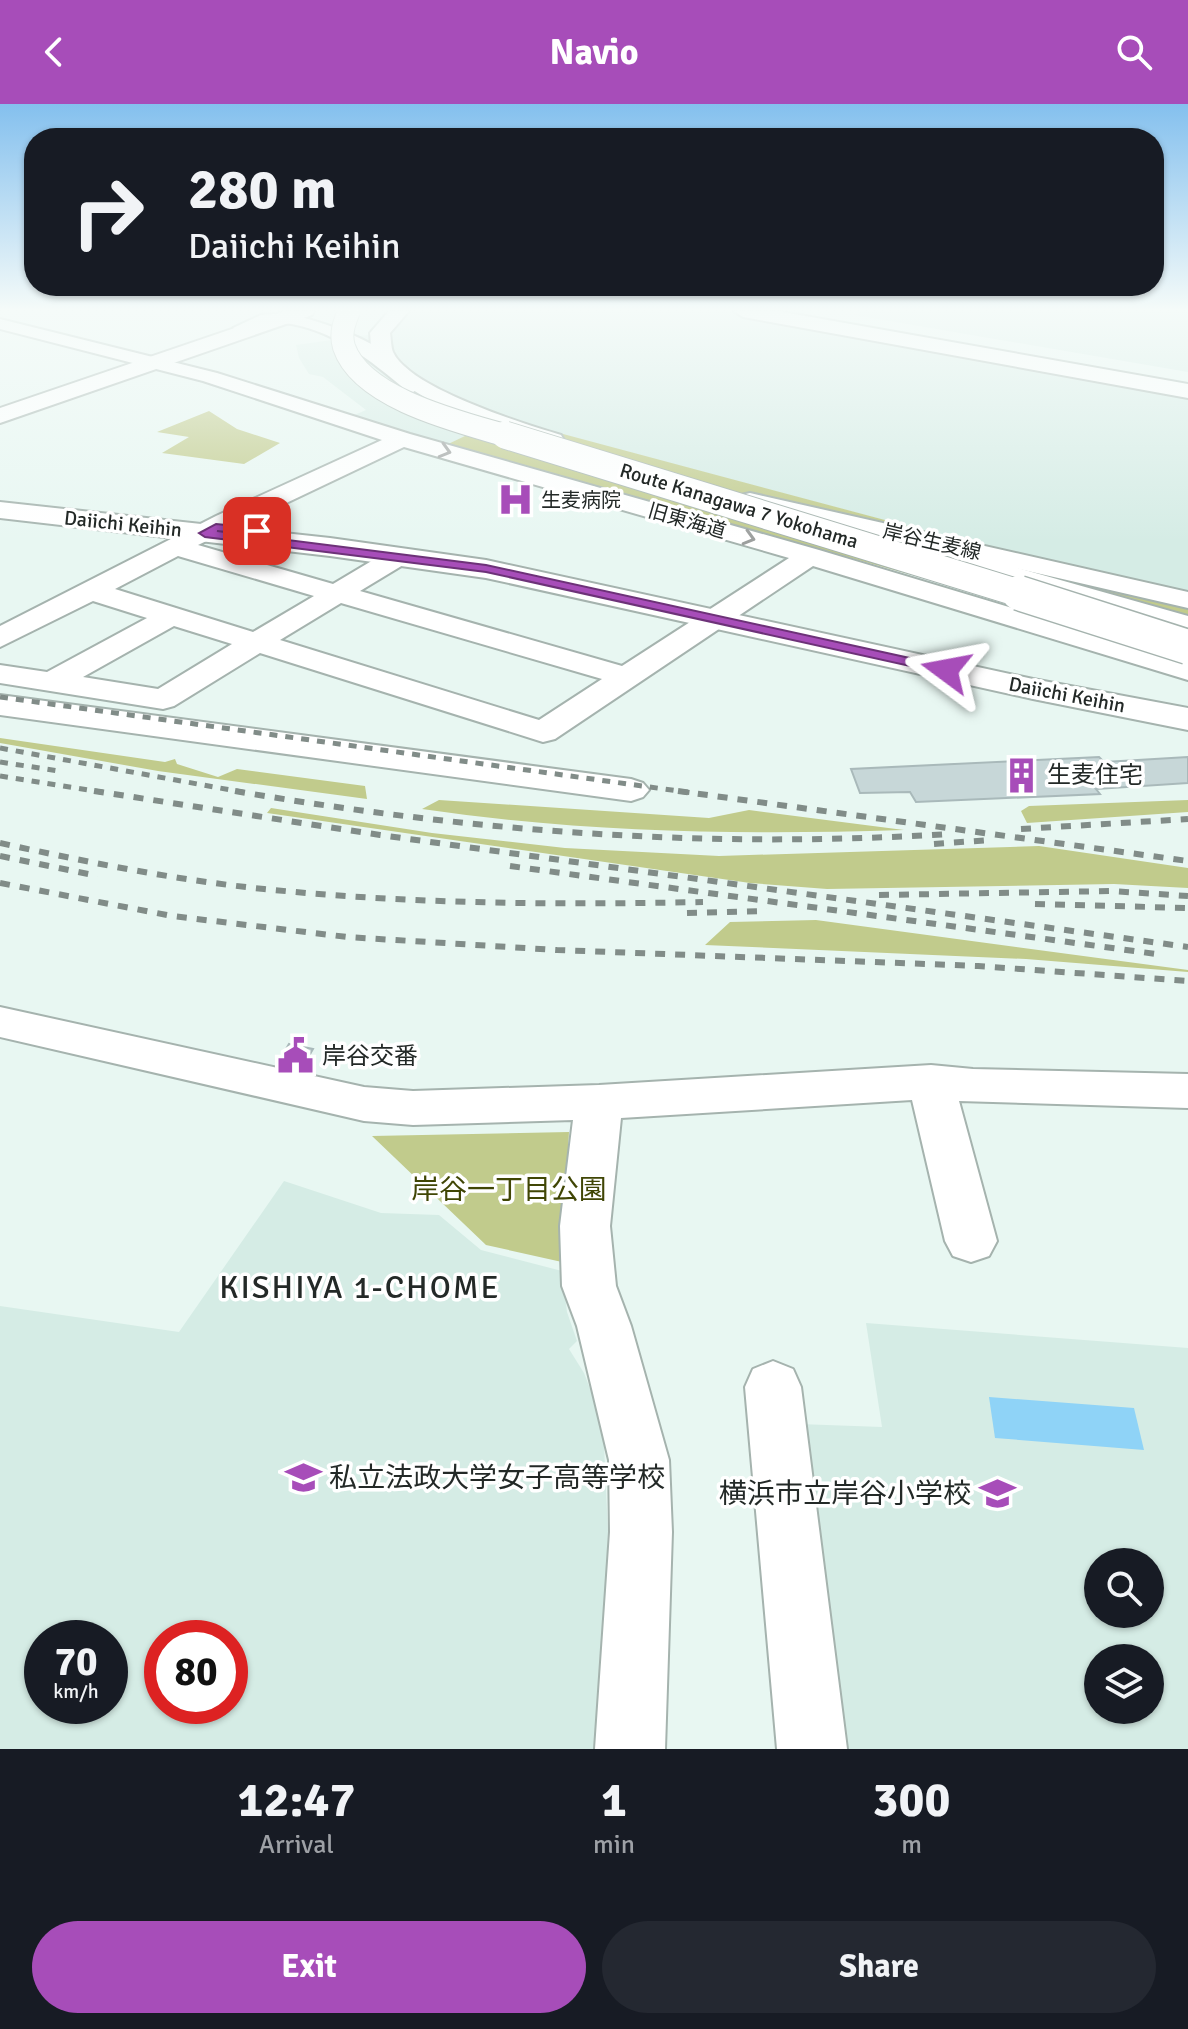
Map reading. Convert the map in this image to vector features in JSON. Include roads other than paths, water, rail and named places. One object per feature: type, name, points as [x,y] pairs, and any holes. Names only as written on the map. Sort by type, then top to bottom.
[{"type":"main road","points":[[0,410],[68,388]]},
{"type":"main road","points":[[0,416],[77,388]]},
{"type":"main road","name":"Route Kanagawa 7 Yokohama","points":[[382,388],[417,407],[471,427],[828,545],[1188,647]]},
{"type":"main road","points":[[394,388],[408,399],[471,427]]},
{"type":"main road","name":"Route Kanagawa 7 Yokohama","points":[[399,388],[419,399],[470,418],[1188,616]]},
{"type":"main road","points":[[421,388],[516,429],[678,476]]},
{"type":"main road","points":[[754,501],[1188,626]]},
{"type":"main road","name":"Daiichi Keihin","points":[[0,504],[485,560],[1033,689],[1188,719]]},
{"type":"main road","name":"Daiichi Keihin","points":[[0,510],[211,530],[486,569],[1188,708]]},
{"type":"main road","points":[[909,538],[1188,603]]},
{"type":"main road","points":[[828,545],[1188,638]]},
{"type":"main road","points":[[828,545],[1041,603],[1188,658]]},
{"type":"street","name":"旧東海道","points":[[240,388],[402,439],[828,545],[1188,668]]},
{"type":"street","points":[[399,388],[411,397],[469,423],[828,545]]},
{"type":"street","name":"岸谷生麦線","points":[[417,388],[469,414],[754,501],[1188,603]]},
{"type":"street","points":[[0,638],[308,480],[402,439]]},
{"type":"street","points":[[91,591],[543,732],[828,545]]},
{"type":"street","points":[[175,547],[627,677]]},
{"type":"street","points":[[0,674],[163,699],[399,556]]},
{"type":"street","points":[[52,682],[170,617]]},
{"type":"street","points":[[0,705],[631,790]]},
{"type":"street","points":[[0,1022],[364,1104],[413,1108],[599,1102],[931,1082],[989,1087],[1188,1091]]},
{"type":"street","points":[[931,1082],[971,1241]]},
{"type":"street","points":[[599,1102],[585,1226],[589,1286],[608,1341],[639,1460],[641,1532],[630,1749]]},
{"type":"street","points":[[773,1387],[812,1749]]},
{"type":"water","points":[[989,1397],[1134,1408],[1144,1450],[995,1438]]},
{"type":"railway","points":[[0,697],[693,793]]},
{"type":"railway","points":[[0,748],[242,792]]},
{"type":"railway","points":[[0,762],[59,771]]},
{"type":"railway","points":[[0,776],[107,793]]},
{"type":"railway","points":[[94,791],[107,793]]},
{"type":"railway","points":[[235,791],[242,792]]},
{"type":"railway","points":[[678,791],[1188,861]]},
{"type":"railway","points":[[242,792],[414,817],[590,834],[768,839],[949,834]]},
{"type":"railway","points":[[242,792],[247,793]]},
{"type":"railway","points":[[107,793],[380,835],[1188,947]]},
{"type":"railway","points":[[1021,829],[1188,819]]},
{"type":"railway","points":[[934,844],[990,840]]},
{"type":"railway","points":[[0,843],[164,876],[319,894],[483,902],[703,902]]},
{"type":"railway","points":[[0,856],[98,876]]},
{"type":"railway","points":[[510,866],[1156,954]]},
{"type":"railway","points":[[0,883],[172,916],[347,937],[557,950],[978,966],[1188,981]]},
{"type":"railway","points":[[879,895],[1111,891],[1188,896]]},
{"type":"railway","points":[[1035,904],[1188,908]]},
{"type":"railway","points":[[687,913],[767,911]]},
{"type":"place","name":"生麦病院","points":[[515,500]]},
{"type":"place","name":"生麦住宅","points":[[1021,775]]},
{"type":"place","name":"岸谷交番","points":[[296,1056]]},
{"type":"place","name":"私立法政大学女子高等学校","points":[[303,1478]]},
{"type":"place","name":"横浜市立岸谷小学校","points":[[997,1494]]},
{"type":"district","name":"KISHIYA 1-CHOME","points":[[360,1287]]},
{"type":"park label","name":"岸谷一丁目公園","points":[[509,1190]]}]
